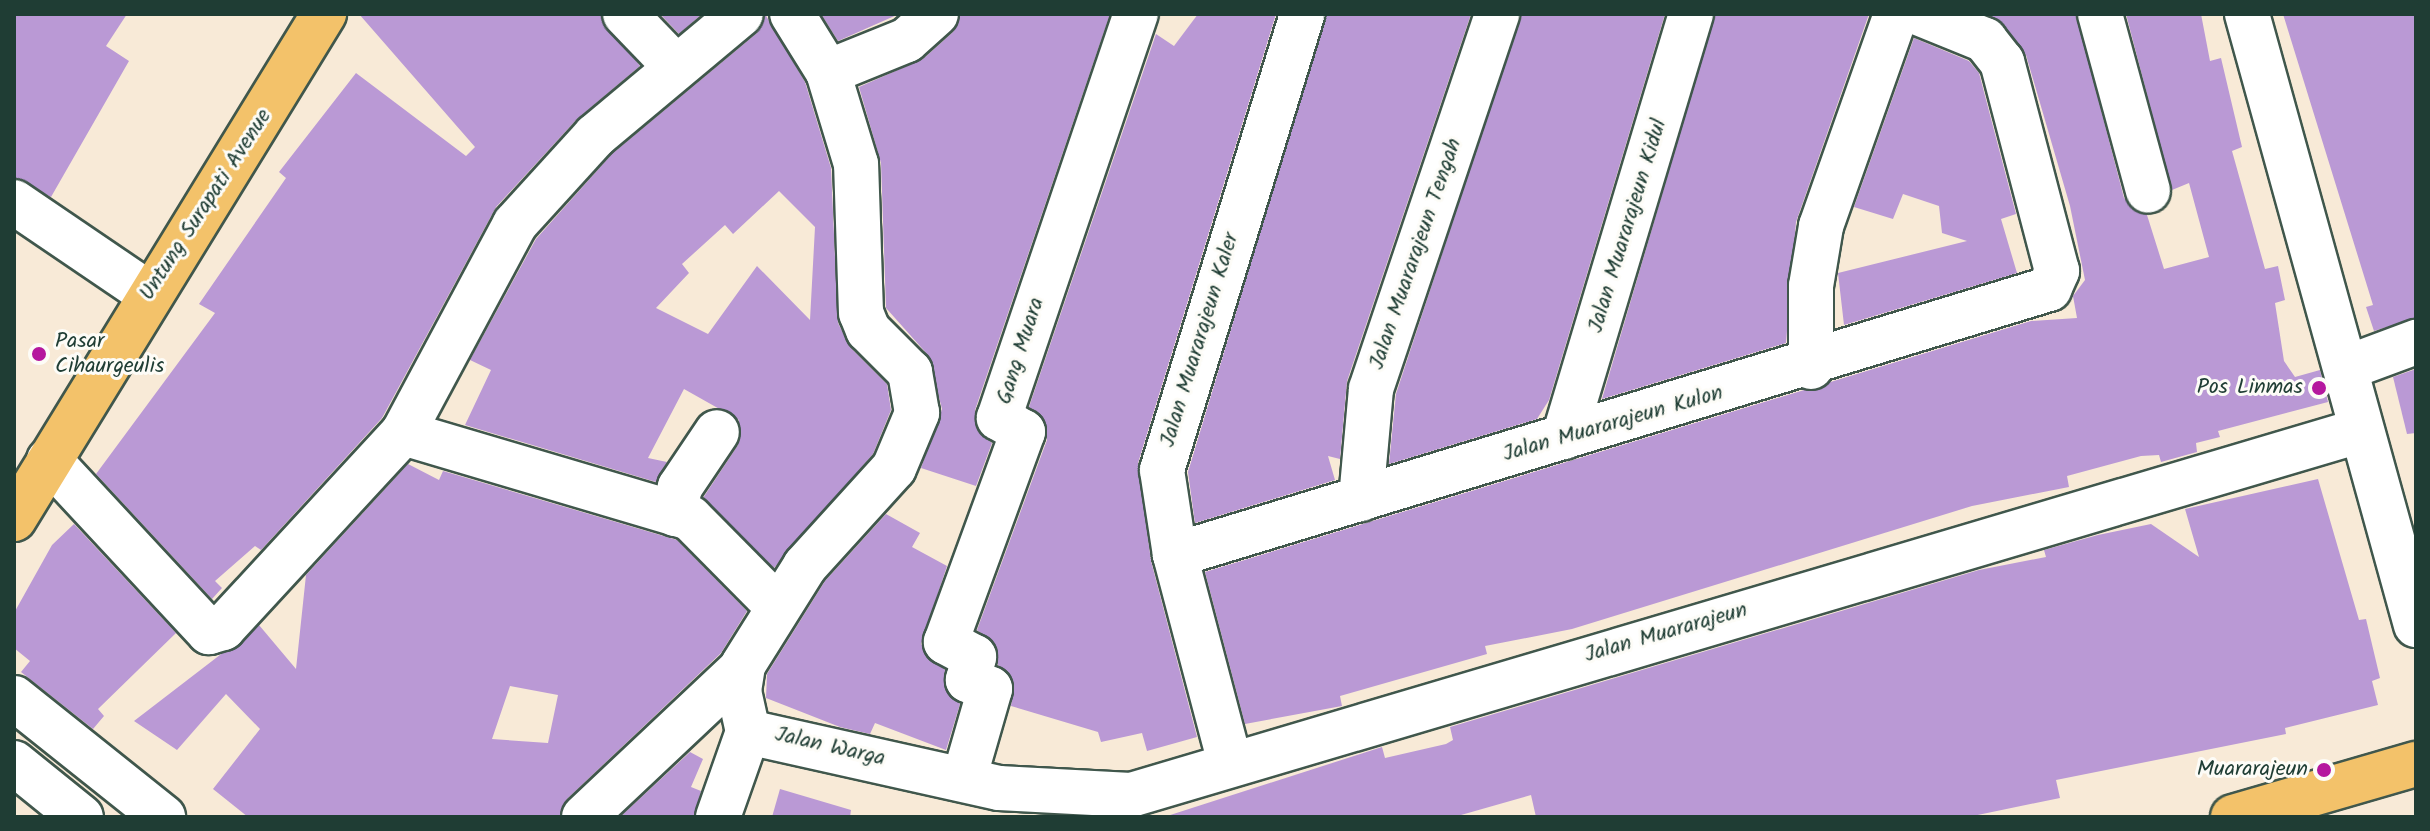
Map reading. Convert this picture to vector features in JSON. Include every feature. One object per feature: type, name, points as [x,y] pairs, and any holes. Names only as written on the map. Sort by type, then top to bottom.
[{"type":"main road","name":"Untung Surapati Avenue","points":[[14,519],[148,293],[324,14]]},
{"type":"main road","points":[[2233,817],[2416,764]]},
{"type":"street","points":[[625,14],[675,66]]},
{"type":"street","points":[[49,460],[217,632],[403,433],[515,224],[578,154],[675,66],[741,14]]},
{"type":"street","points":[[584,817],[742,668],[775,604],[894,468],[916,430],[910,372],[868,330],[861,313],[856,164],[828,72],[792,14]]},
{"type":"street","points":[[828,72],[907,40],[936,14]]},
{"type":"street","name":"Gang Muara","points":[[989,795],[990,689],[968,680],[974,657],[946,642],[1023,432],[999,418],[1136,14]]},
{"type":"street","name":"Jalan Muararajeun Kaler","points":[[1230,763],[1162,499],[1166,439],[1302,14]]},
{"type":"street","name":"Jalan Muararajeun Tengah","points":[[1361,499],[1371,389],[1497,14]]},
{"type":"street","name":"Jalan Muararajeun Kidul","points":[[1564,437],[1691,14]]},
{"type":"street","points":[[1811,367],[1811,286],[1821,226],[1896,14]]},
{"type":"street","name":"Jalan Muararajeun Kulon","points":[[1175,555],[1564,437],[1811,367],[2049,289],[2057,271],[2002,62],[1985,40],[1921,14]]},
{"type":"street","points":[[2100,14],[2148,191]]},
{"type":"street","points":[[2247,14],[2346,368],[2359,431],[2416,625]]},
{"type":"street","points":[[14,202],[148,293]]},
{"type":"street","points":[[2346,368],[2416,342]]},
{"type":"street","name":"Jalan Muararajeun","points":[[989,795],[1131,795],[1230,763],[2359,431]]},
{"type":"street","points":[[675,514],[680,487],[717,432]]},
{"type":"street","points":[[403,433],[698,522],[775,604]]},
{"type":"street","points":[[742,668],[748,732]]},
{"type":"street","points":[[14,698],[163,817]]},
{"type":"street","name":"Jalan Warga","points":[[718,817],[748,732],[989,795]]},
{"type":"street","points":[[14,763],[81,817]]},
{"type":"building","points":[[14,14],[127,14],[106,46],[129,61],[51,197],[14,177]]},
{"type":"building","points":[[359,14],[601,14],[640,66],[577,119],[496,207],[382,418],[261,550],[255,546],[215,581],[222,588],[212,599],[96,474],[215,313],[199,304],[286,178],[279,172],[356,73],[466,156],[475,147]]},
{"type":"building","points":[[660,14],[702,14],[679,34]]},
{"type":"building","points":[[765,14],[805,82],[831,168],[838,323],[850,347],[887,384],[891,410],[873,454],[774,568],[703,498],[738,445],[739,420],[684,389],[648,458],[667,462],[656,482],[465,425],[491,370],[470,360],[536,239],[612,154],[757,33]],"holes":[[[779,191],[815,227],[810,320],[757,266],[708,334],[656,308],[689,273],[682,264],[725,225],[733,234]]]},
{"type":"building","points":[[821,14],[899,14],[838,41]]},
{"type":"building","points":[[960,14],[1110,14],[975,410],[978,431],[992,443],[976,486],[921,468],[942,409],[928,355],[886,308],[881,163],[859,87],[923,59],[953,32]]},
{"type":"building","points":[[1198,14],[1276,14],[1138,463],[1151,561],[1197,737],[1147,751],[1142,733],[1101,742],[1098,732],[1011,706],[1014,683],[998,665],[994,643],[977,630],[1047,440],[1044,419],[1029,407],[1156,34],[1174,46]]},
{"type":"building","points":[[1326,14],[1471,14],[1347,381],[1340,459],[1328,456],[1335,480],[1195,523],[1188,472]]},
{"type":"building","points":[[1521,14],[1665,14],[1549,400],[1537,419],[1389,464],[1396,394]]},
{"type":"building","points":[[1715,14],[1869,14],[1796,222],[1786,343],[1602,399]]},
{"type":"building","points":[[1987,14],[2076,14],[2124,198],[2147,215],[2164,269],[2209,257],[2189,183],[2172,190],[2126,14],[2201,14],[2210,61],[2221,58],[2242,147],[2232,151],[2265,269],[2278,266],[2285,300],[2275,303],[2284,361],[2295,377],[2320,370],[2328,402],[2218,431],[2220,437],[2196,443],[2197,452],[2161,462],[2159,455],[2141,456],[2067,476],[2069,487],[1972,506],[1572,629],[1485,646],[1487,654],[1340,696],[1342,706],[1245,724],[1205,572],[2031,321],[2077,318],[2073,296],[2085,280],[2070,206],[2026,55]]},
{"type":"building","points":[[2283,14],[2416,14],[2416,318],[2374,331],[2366,307],[2373,305]]},
{"type":"building","points":[[1914,38],[1969,61],[1979,73],[2016,214],[2001,219],[2017,273],[1844,325],[1838,273],[1967,241],[1942,233],[1939,206],[1903,194],[1893,219],[1854,207]]},
{"type":"building","points":[[2416,369],[2416,433],[2407,434],[2393,377]]},
{"type":"building","points":[[408,464],[439,480],[443,471],[677,540],[747,611],[721,653],[567,799],[560,817],[248,817],[213,789],[260,729],[226,694],[177,750],[134,721],[259,625],[296,669],[306,575]],"holes":[[[510,686],[558,695],[548,743],[492,739]]]},
{"type":"building","points":[[2318,479],[2359,620],[2366,619],[2380,678],[2372,681],[2378,705],[2285,728],[2286,734],[2056,780],[2060,798],[1968,817],[1536,817],[1531,795],[1454,817],[1164,817],[1382,747],[1385,758],[1446,744],[1453,740],[1450,727],[1979,570],[2046,557],[2044,550],[2098,535],[2151,524],[2199,557],[2185,509]]},
{"type":"building","points":[[886,514],[920,533],[912,547],[947,566],[921,644],[945,670],[944,686],[960,704],[946,750],[875,723],[870,734],[840,727],[766,698],[767,674],[825,581]]},
{"type":"building","points":[[74,524],[176,633],[98,709],[104,716],[93,729],[21,672],[30,661],[14,648],[14,613],[52,545]]},
{"type":"building","points":[[690,752],[703,759],[691,787],[701,791],[694,817],[620,817]]},
{"type":"building","points":[[780,789],[851,810],[850,817],[772,817]]},
{"type":"place","name":"Pasar Cihaurgeulis","points":[[39,354]]},
{"type":"place","name":"Pos Linmas","points":[[2319,388]]},
{"type":"place","name":"Muararajeun","points":[[2324,770]]}]
